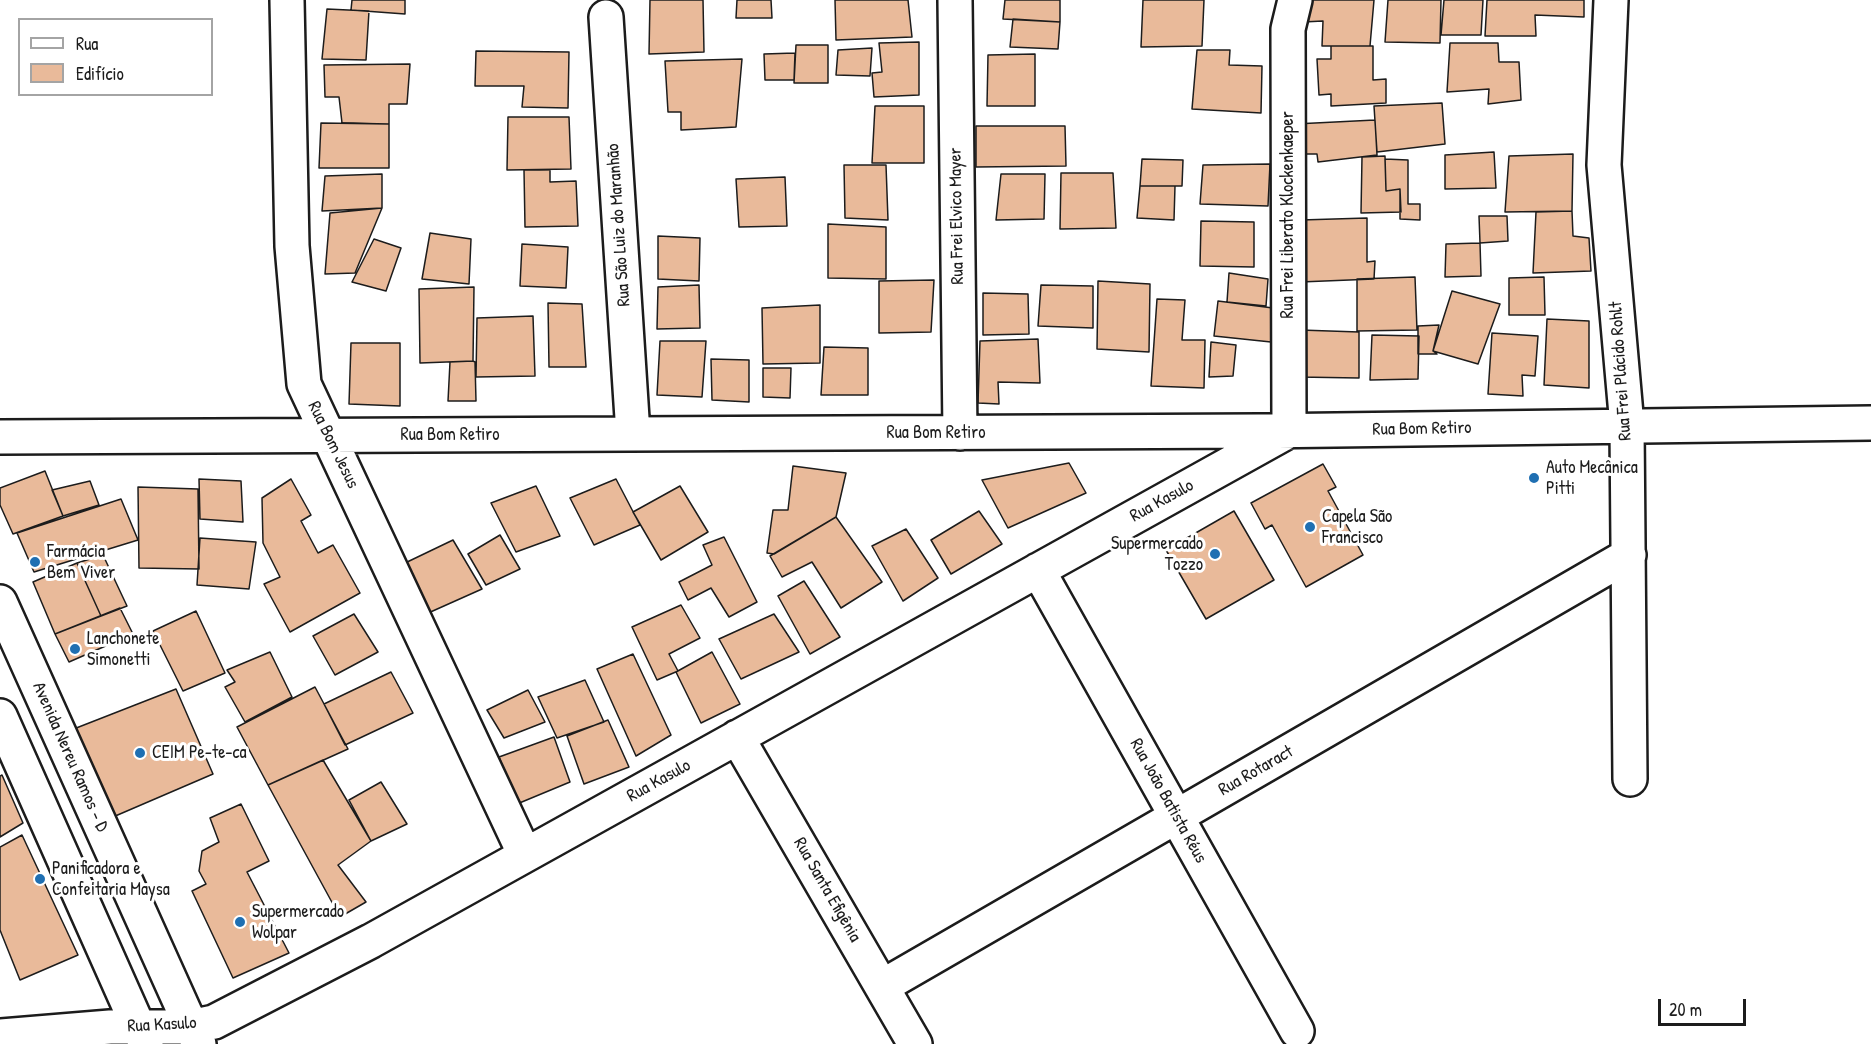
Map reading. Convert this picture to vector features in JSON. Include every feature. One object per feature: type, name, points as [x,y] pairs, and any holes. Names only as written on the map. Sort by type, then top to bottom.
[{"type":"street","name":"Rua Bom Jesus","points":[[287,0],[292,246],[304,384],[525,855]]},
{"type":"street","name":"Rua Frei Elvico Mayer","points":[[955,0],[960,433]]},
{"type":"street","name":"Rua Frei Liberato Klockenkaeper","points":[[1289,431],[1288,29],[1295,0]]},
{"type":"street","name":"Rua Frei Plácido Rohlt","points":[[1611,0],[1604,165],[1627,426],[1630,779]]},
{"type":"street","name":"Rua São Luiz do Maranhão","points":[[606,17],[633,434]]},
{"type":"street","name":"Rua Bom Retiro","points":[[0,437],[1289,431],[1871,423]]},
{"type":"street","name":"Rua Kasulo","points":[[0,1036],[194,1035],[214,1022],[350,952],[1289,431]]},
{"type":"street","name":"Rua Rotaract","points":[[883,986],[1629,555]]},
{"type":"street","name":"Rua João Batista Réus","points":[[1038,570],[1297,1031]]},
{"type":"street","name":"Avenida Nereu Ramos - D","points":[[0,602],[194,1035]]},
{"type":"street","points":[[0,716],[142,1036]]},
{"type":"street","name":"Rua Santa Efigênia","points":[[737,737],[915,1044]]},
{"type":"building","points":[[352,0],[405,0],[405,14],[351,10]]},
{"type":"building","points":[[650,0],[703,0],[704,52],[649,54]]},
{"type":"building","points":[[737,0],[771,0],[772,18],[736,18]]},
{"type":"building","points":[[835,0],[908,0],[912,37],[836,40]]},
{"type":"building","points":[[1005,0],[1060,0],[1060,22],[1003,19]]},
{"type":"building","points":[[1143,0],[1204,0],[1202,46],[1141,47]]},
{"type":"building","points":[[1304,0],[1374,0],[1370,46],[1322,46],[1323,21],[1303,22]]},
{"type":"building","points":[[1388,0],[1441,0],[1440,43],[1385,42]]},
{"type":"building","points":[[1444,0],[1483,0],[1481,35],[1441,35]]},
{"type":"building","points":[[1487,0],[1584,0],[1584,17],[1535,15],[1536,36],[1485,36]]},
{"type":"building","points":[[327,9],[369,11],[366,60],[322,59]]},
{"type":"building","points":[[1013,19],[1060,22],[1058,49],[1010,47]]},
{"type":"building","points":[[919,42],[919,95],[874,97],[872,73],[882,72],[879,43]]},
{"type":"building","points":[[1450,43],[1498,43],[1499,62],[1519,62],[1521,100],[1488,104],[1489,89],[1447,92]]},
{"type":"building","points":[[796,45],[828,45],[828,83],[794,83]]},
{"type":"building","points":[[1331,46],[1373,46],[1373,80],[1386,79],[1386,103],[1331,106],[1331,94],[1319,95],[1317,59],[1331,59]]},
{"type":"building","points":[[872,48],[870,76],[836,75],[838,50]]},
{"type":"building","points":[[1197,50],[1230,50],[1229,65],[1262,66],[1261,113],[1192,109]]},
{"type":"building","points":[[476,51],[569,52],[568,108],[522,107],[524,86],[475,86]]},
{"type":"building","points":[[795,53],[794,80],[765,80],[764,54]]},
{"type":"building","points":[[1035,54],[1035,106],[987,106],[988,55]]},
{"type":"building","points":[[742,59],[736,127],[681,130],[681,112],[668,112],[665,61]]},
{"type":"building","points":[[410,64],[407,104],[389,104],[389,124],[342,123],[339,97],[325,97],[324,65]]},
{"type":"building","points":[[1442,103],[1445,144],[1377,152],[1374,106]]},
{"type":"building","points":[[875,106],[924,106],[924,163],[872,163]]},
{"type":"building","points":[[508,117],[569,117],[571,169],[507,170]]},
{"type":"building","points":[[1375,120],[1377,155],[1318,162],[1317,154],[1296,154],[1295,124]]},
{"type":"building","points":[[321,123],[389,124],[389,168],[319,168]]},
{"type":"building","points":[[976,126],[1065,126],[1066,166],[976,167]]},
{"type":"building","points":[[1494,152],[1496,188],[1445,189],[1445,155]]},
{"type":"building","points":[[1573,154],[1572,211],[1505,212],[1509,156]]},
{"type":"building","points":[[1385,156],[1386,191],[1400,189],[1401,212],[1361,213],[1362,157]]},
{"type":"building","points":[[1142,159],[1183,160],[1182,186],[1140,186]]},
{"type":"building","points":[[1385,159],[1408,160],[1408,204],[1420,204],[1420,220],[1400,219],[1400,189],[1386,191]]},
{"type":"building","points":[[1270,164],[1268,206],[1200,204],[1203,165]]},
{"type":"building","points":[[844,165],[886,165],[888,220],[845,218]]},
{"type":"building","points":[[524,170],[550,170],[550,182],[576,181],[578,226],[525,227]]},
{"type":"building","points":[[1061,173],[1113,173],[1116,228],[1060,229]]},
{"type":"building","points":[[382,174],[382,208],[322,211],[325,176]]},
{"type":"building","points":[[1001,174],[1045,174],[1044,219],[996,220]]},
{"type":"building","points":[[785,177],[787,226],[739,227],[736,179]]},
{"type":"building","points":[[1140,186],[1175,186],[1174,220],[1137,218]]},
{"type":"building","points":[[382,208],[355,273],[325,274],[330,213]]},
{"type":"building","points":[[1572,211],[1573,236],[1589,238],[1591,271],[1533,273],[1536,212]]},
{"type":"building","points":[[1479,216],[1507,216],[1508,241],[1480,243]]},
{"type":"building","points":[[1367,218],[1367,262],[1375,261],[1374,279],[1300,282],[1301,220]]},
{"type":"building","points":[[1201,221],[1254,222],[1254,267],[1200,266]]},
{"type":"building","points":[[828,224],[886,227],[886,279],[828,278]]},
{"type":"building","points":[[430,233],[471,239],[469,284],[422,279]]},
{"type":"building","points":[[658,236],[700,238],[699,281],[658,279]]},
{"type":"building","points":[[374,239],[401,248],[386,291],[352,282]]},
{"type":"building","points":[[1480,243],[1481,276],[1445,277],[1446,244]]},
{"type":"building","points":[[522,244],[568,247],[566,288],[520,286]]},
{"type":"building","points":[[1229,273],[1268,279],[1266,306],[1227,302]]},
{"type":"building","points":[[1415,277],[1417,330],[1357,331],[1357,279]]},
{"type":"building","points":[[1544,277],[1545,315],[1509,315],[1509,278]]},
{"type":"building","points":[[934,280],[931,332],[879,333],[879,281]]},
{"type":"building","points":[[1098,281],[1150,284],[1149,352],[1097,349]]},
{"type":"building","points":[[699,285],[700,328],[657,329],[658,287]]},
{"type":"building","points":[[1041,285],[1093,286],[1093,328],[1038,326]]},
{"type":"building","points":[[474,287],[473,361],[420,363],[419,289]]},
{"type":"building","points":[[1452,291],[1500,304],[1478,364],[1433,351]]},
{"type":"building","points":[[983,293],[1028,294],[1029,334],[983,335]]},
{"type":"building","points":[[1157,299],[1185,300],[1182,340],[1205,340],[1204,388],[1151,386]]},
{"type":"building","points":[[1218,301],[1273,308],[1271,342],[1214,336]]},
{"type":"building","points":[[548,303],[582,304],[586,367],[549,367]]},
{"type":"building","points":[[820,305],[820,363],[763,364],[762,308]]},
{"type":"building","points":[[533,316],[535,376],[476,377],[477,318]]},
{"type":"building","points":[[1547,319],[1589,321],[1589,388],[1544,385]]},
{"type":"building","points":[[1439,325],[1433,351],[1437,354],[1418,354],[1418,326]]},
{"type":"building","points":[[1300,330],[1359,332],[1359,378],[1298,377]]},
{"type":"building","points":[[1492,333],[1538,336],[1535,376],[1522,375],[1523,396],[1488,394]]},
{"type":"building","points":[[1372,335],[1419,336],[1418,379],[1370,380]]},
{"type":"building","points":[[1038,339],[1040,383],[998,382],[999,404],[978,403],[980,341]]},
{"type":"building","points":[[660,341],[706,341],[702,397],[657,395]]},
{"type":"building","points":[[1211,342],[1236,345],[1233,376],[1209,377]]},
{"type":"building","points":[[351,343],[400,343],[400,406],[349,404]]},
{"type":"building","points":[[824,347],[868,348],[868,395],[821,395]]},
{"type":"building","points":[[711,359],[749,360],[749,402],[712,400]]},
{"type":"building","points":[[450,362],[475,362],[476,401],[448,401]]},
{"type":"building","points":[[763,368],[791,368],[790,398],[763,397]]},
{"type":"building","points":[[1069,463],[1086,493],[1008,528],[982,480]]},
{"type":"building","name":"Capela São Francisco","points":[[1323,464],[1336,487],[1328,491],[1363,555],[1306,587],[1272,525],[1265,529],[1251,503]]},
{"type":"building","points":[[793,466],[846,473],[836,517],[774,554],[767,553],[773,510],[788,510]]},
{"type":"building","points":[[45,471],[63,516],[13,534],[0,505],[0,488]]},
{"type":"building","points":[[199,479],[241,481],[243,522],[200,519]]},
{"type":"building","points":[[291,479],[311,515],[301,521],[318,553],[333,545],[360,593],[290,632],[264,584],[280,577],[263,543],[262,498]]},
{"type":"building","points":[[616,479],[640,525],[594,545],[570,498]]},
{"type":"building","points":[[90,481],[99,505],[63,516],[52,490]]},
{"type":"building","points":[[536,486],[560,536],[516,552],[491,503]]},
{"type":"building","points":[[680,486],[708,532],[661,560],[633,512]]},
{"type":"building","points":[[138,487],[198,489],[199,569],[139,568]]},
{"type":"building","points":[[121,499],[138,540],[34,572],[17,533]]},
{"type":"building","points":[[979,511],[1002,544],[951,574],[931,540]]},
{"type":"building","points":[[1234,511],[1274,580],[1206,619],[1166,550]]},
{"type":"building","points":[[836,517],[882,582],[841,608],[812,562],[782,577],[770,556]]},
{"type":"building","points":[[906,529],[938,578],[903,601],[872,546]]},
{"type":"building","points":[[500,535],[520,569],[486,585],[468,554]]},
{"type":"building","points":[[724,537],[757,602],[729,617],[711,588],[688,600],[679,582],[712,565],[703,545]]},
{"type":"building","points":[[200,538],[256,542],[249,589],[197,585]]},
{"type":"building","points":[[453,540],[482,589],[426,614],[403,564]]},
{"type":"building","points":[[103,555],[127,606],[101,616],[77,563]]},
{"type":"building","points":[[77,563],[101,616],[55,634],[33,582]]},
{"type":"building","points":[[804,581],[840,637],[810,654],[778,596]]},
{"type":"building","points":[[681,605],[700,638],[669,654],[678,671],[657,680],[632,627]]},
{"type":"building","points":[[120,608],[133,634],[69,662],[55,634]]},
{"type":"building","points":[[196,611],[225,673],[183,691],[153,631]]},
{"type":"building","points":[[354,614],[378,652],[335,675],[313,636]]},
{"type":"building","points":[[774,614],[799,652],[741,679],[719,639]]},
{"type":"building","points":[[270,652],[292,697],[245,722],[225,687],[235,682],[227,670]]},
{"type":"building","points":[[712,652],[740,704],[701,723],[676,672]]},
{"type":"building","points":[[633,654],[671,735],[636,756],[597,669]]},
{"type":"building","points":[[391,672],[413,713],[345,745],[324,704]]},
{"type":"building","points":[[585,680],[604,722],[557,738],[538,697]]},
{"type":"building","points":[[315,687],[348,749],[268,785],[237,727]]},
{"type":"building","name":"CEIM Pe-te-ca","points":[[176,689],[213,774],[106,820],[66,732]]},
{"type":"building","points":[[528,690],[545,722],[504,738],[487,710]]},
{"type":"building","points":[[608,720],[629,767],[584,784],[567,736]]},
{"type":"building","points":[[554,737],[570,782],[517,804],[499,757]]},
{"type":"building","points":[[323,760],[371,841],[338,865],[366,902],[340,917],[268,785]]},
{"type":"building","points":[[2,775],[23,823],[0,837],[0,776]]},
{"type":"building","points":[[381,782],[407,824],[371,841],[349,800]]},
{"type":"building","name":"Supermercado Wolpar","points":[[241,804],[269,861],[247,872],[289,953],[233,978],[192,891],[206,884],[199,871],[202,851],[219,842],[210,818]]},
{"type":"building","points":[[22,835],[78,955],[20,980],[0,930],[0,847]]},
{"type":"place","name":"Auto Mecânica Pitti","points":[[1534,478]]},
{"type":"place","name":"Capela São Francisco","points":[[1310,527]]},
{"type":"place","name":"Supermercado Tozzo","points":[[1215,554]]},
{"type":"place","name":"Farmácia Bem Viver","points":[[35,562]]},
{"type":"place","name":"Lanchonete Simonetti","points":[[75,649]]},
{"type":"place","name":"CEIM Pe-te-ca","points":[[140,753]]},
{"type":"place","name":"Panificadora e Confeitaria Maysa","points":[[40,879]]},
{"type":"place","name":"Supermercado Wolpar","points":[[240,922]]}]
